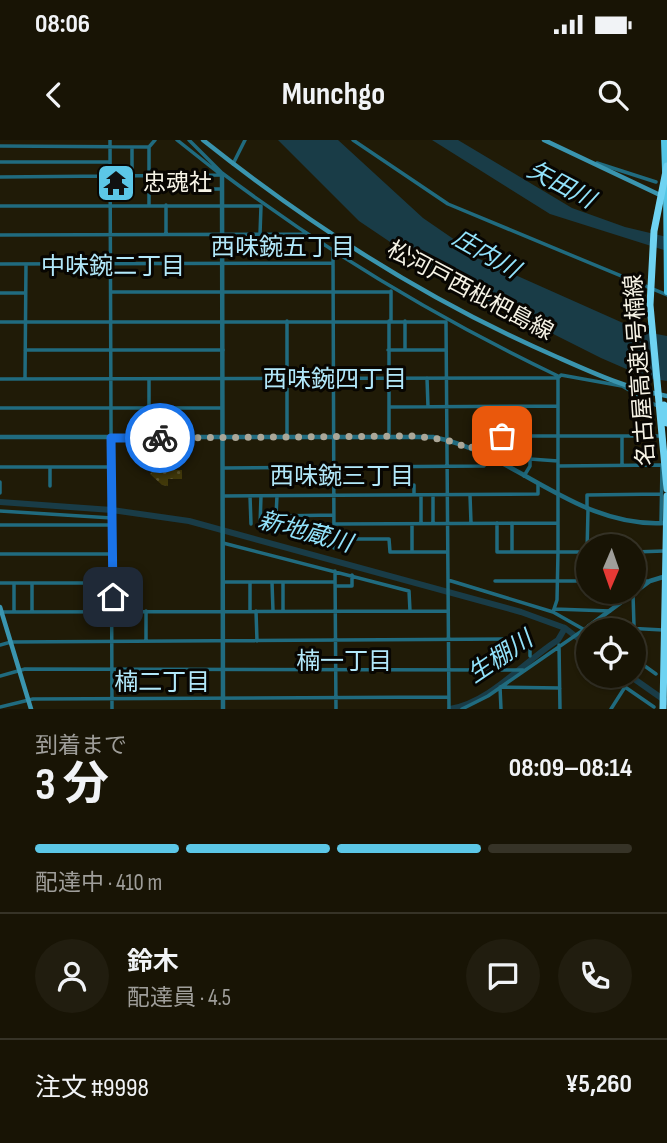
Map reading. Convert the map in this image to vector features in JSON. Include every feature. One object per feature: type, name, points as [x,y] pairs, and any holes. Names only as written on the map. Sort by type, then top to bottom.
[{"type":"highway","points":[[664,140],[667,293]]},
{"type":"highway","name":"名古屋高速1号楠線","points":[[660,708],[665,493],[650,305],[653,238],[667,166]]},
{"type":"highway","name":"名古屋高速1号楠線","points":[[667,175],[658,216],[654,282],[657,358],[667,423]]},
{"type":"highway","points":[[662,688],[665,578],[663,438]]},
{"type":"main road","name":"松河戸西枇杷島線","points":[[203,140],[233,164],[367,255],[443,302],[489,327],[622,386],[667,396]]},
{"type":"main road","points":[[544,140],[666,201]]},
{"type":"main road","points":[[1,611],[22,670],[31,709]]},
{"type":"street","points":[[110,140],[112,709]]},
{"type":"street","points":[[149,205],[149,147],[155,140]]},
{"type":"street","points":[[177,140],[391,290],[558,377]]},
{"type":"street","points":[[189,140],[222,174],[223,709]]},
{"type":"street","points":[[233,164],[245,140]]},
{"type":"street","points":[[353,140],[448,204],[667,293]]},
{"type":"street","points":[[0,146],[149,147]]},
{"type":"street","points":[[132,147],[132,176]]},
{"type":"street","points":[[582,159],[656,182]]},
{"type":"street","points":[[0,162],[110,162]]},
{"type":"street","points":[[0,177],[222,174]]},
{"type":"street","points":[[201,175],[201,189],[222,190]]},
{"type":"street","points":[[166,205],[166,234]]},
{"type":"street","points":[[0,206],[261,206],[260,234]]},
{"type":"street","points":[[0,235],[309,234]]},
{"type":"street","points":[[333,251],[334,548]]},
{"type":"street","points":[[0,264],[333,263]]},
{"type":"street","points":[[25,379],[26,264]]},
{"type":"street","points":[[111,292],[391,290]]},
{"type":"street","points":[[389,436],[388,350],[391,290]]},
{"type":"street","points":[[0,293],[25,293]]},
{"type":"street","points":[[0,321],[446,321]]},
{"type":"street","points":[[286,321],[287,437]]},
{"type":"street","points":[[405,321],[405,350]]},
{"type":"street","points":[[446,321],[448,708]]},
{"type":"street","points":[[25,351],[223,350]]},
{"type":"street","points":[[388,350],[445,350]]},
{"type":"street","points":[[553,611],[558,581],[558,377]]},
{"type":"street","points":[[0,379],[558,377],[622,386],[664,410],[664,523],[618,520],[587,509],[471,449],[447,440],[389,436],[0,437]]},
{"type":"street","points":[[428,378],[428,407]]},
{"type":"street","points":[[149,379],[149,408]]},
{"type":"street","points":[[389,407],[558,407]]},
{"type":"street","points":[[502,436],[503,407]]},
{"type":"street","points":[[0,408],[224,408]]},
{"type":"street","points":[[471,449],[478,436],[663,438]]},
{"type":"street","points":[[524,476],[530,459],[530,436]]},
{"type":"street","points":[[622,436],[622,465]]},
{"type":"street","points":[[223,468],[484,466],[488,458]]},
{"type":"street","points":[[530,459],[558,463],[662,465]]},
{"type":"street","points":[[0,467],[111,467]]},
{"type":"street","points":[[50,467],[50,486]]},
{"type":"street","points":[[0,482],[0,493]]},
{"type":"street","points":[[223,496],[538,494],[538,484]]},
{"type":"street","points":[[414,485],[414,495]]},
{"type":"street","points":[[587,534],[587,495],[665,493]]},
{"type":"street","points":[[421,495],[421,524]]},
{"type":"street","points":[[433,495],[433,524]]},
{"type":"street","points":[[470,495],[471,523]]},
{"type":"street","points":[[250,496],[251,524]]},
{"type":"street","points":[[260,526],[261,496]]},
{"type":"street","points":[[276,496],[276,516],[334,516]]},
{"type":"street","points":[[0,511],[112,518]]},
{"type":"street","points":[[496,523],[497,552],[576,552]]},
{"type":"street","points":[[512,523],[512,552]]},
{"type":"street","points":[[334,524],[558,523]]},
{"type":"street","points":[[412,524],[412,552]]},
{"type":"street","points":[[0,526],[112,525]]},
{"type":"street","points":[[334,539],[389,540],[390,552],[447,552]]},
{"type":"street","points":[[223,540],[409,591],[410,611]]},
{"type":"street","points":[[646,552],[664,551]]},
{"type":"street","points":[[0,554],[113,554]]},
{"type":"street","points":[[335,570],[336,709]]},
{"type":"street","points":[[223,582],[352,586],[352,575]]},
{"type":"street","points":[[646,581],[665,578]]},
{"type":"street","points":[[447,580],[553,611],[576,622]]},
{"type":"street","points":[[495,581],[576,581]]},
{"type":"street","points":[[646,584],[650,581]]},
{"type":"street","points":[[250,582],[250,611]]},
{"type":"street","points":[[272,582],[273,611]]},
{"type":"street","points":[[283,582],[283,611]]},
{"type":"street","points":[[0,583],[113,583]]},
{"type":"street","points":[[14,583],[14,612]]},
{"type":"street","points":[[32,583],[33,612]]},
{"type":"street","points":[[601,618],[619,604]]},
{"type":"street","points":[[1,611],[448,611]]},
{"type":"street","points":[[146,611],[146,641]]},
{"type":"street","points":[[256,611],[257,641]]},
{"type":"street","points":[[553,611],[610,611]]},
{"type":"street","points":[[646,629],[663,630]]},
{"type":"street","points":[[465,709],[500,687],[520,669],[576,634]]},
{"type":"street","points":[[0,645],[11,642],[530,639],[530,656]]},
{"type":"street","points":[[559,645],[560,709]]},
{"type":"street","points":[[646,667],[656,674]]},
{"type":"street","points":[[0,676],[22,670],[520,669]]},
{"type":"street","points":[[500,687],[560,688]]},
{"type":"street","points":[[500,687],[501,709]]},
{"type":"street","points":[[611,709],[625,687],[660,708]]},
{"type":"street","points":[[0,708],[30,699],[448,697]]},
{"type":"shaded area","points":[[154,470],[182,470],[182,479],[168,479],[168,486],[162,485],[150,474]]},
{"type":"water","points":[[278,140],[338,140],[423,218],[468,249],[468,254],[641,331],[667,336],[667,381],[647,378],[601,358],[448,281],[359,221]]},
{"type":"water","name":"矢田川","points":[[432,140],[458,140],[572,208],[625,227],[667,237],[667,251],[550,214]]},
{"type":"waterway","name":"新地蔵川","points":[[0,502],[112,510],[189,521],[521,612],[565,628],[576,637]]},
{"type":"waterway","name":"生棚川","points":[[450,709],[465,705],[493,690],[558,640],[565,628]]},
{"type":"waterway","name":"新地蔵川","points":[[646,687],[667,702]]},
{"type":"way so far","points":[[160,438],[415,436],[447,440],[471,449],[478,436],[502,436]]},
{"type":"place","name":"忠魂社","points":[[116,183]]},
{"type":"district","name":"西味鋺五丁目","points":[[283,247]]},
{"type":"district","name":"中味鋺二丁目","points":[[113,266]]},
{"type":"district","name":"西味鋺四丁目","points":[[335,379]]},
{"type":"district","name":"西味鋺三丁目","points":[[342,476]]},
{"type":"district","name":"楠一丁目","points":[[344,661]]},
{"type":"district","name":"楠二丁目","points":[[162,682]]},
{"type":"route","points":[[113,597],[111,438],[160,438]]},
{"type":"water label","name":"庄内川","points":[[486,254]]}]
